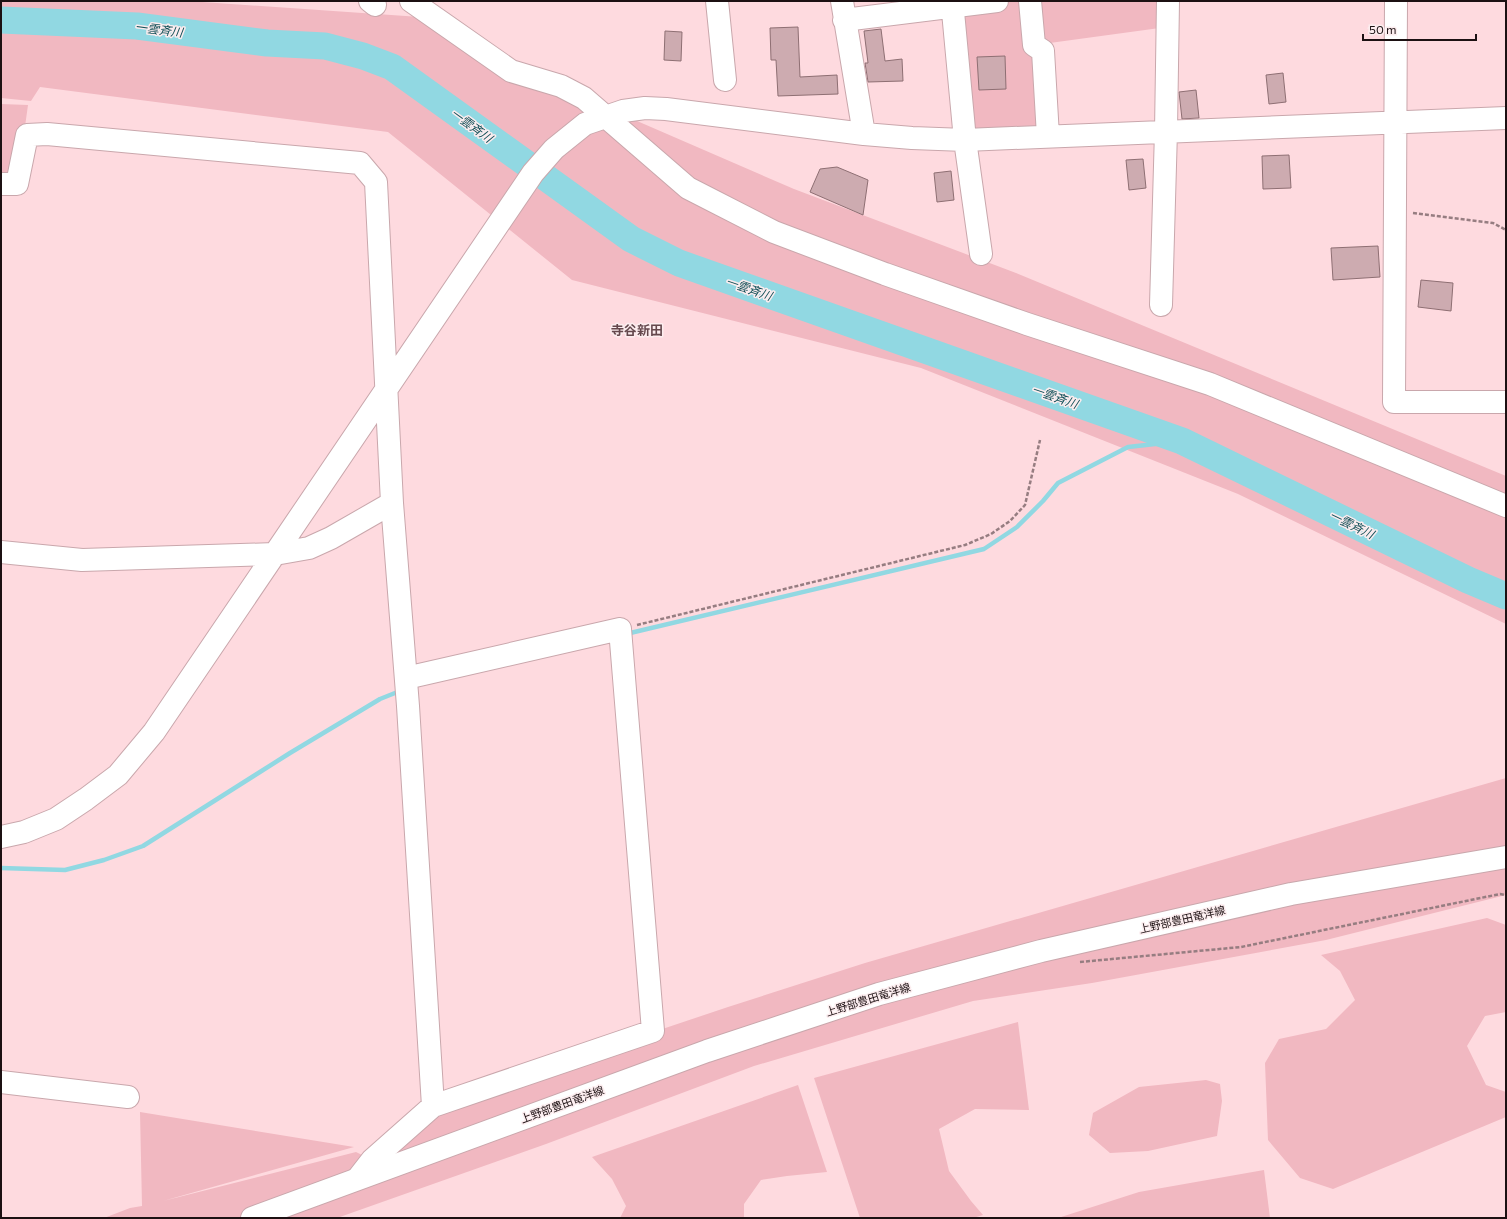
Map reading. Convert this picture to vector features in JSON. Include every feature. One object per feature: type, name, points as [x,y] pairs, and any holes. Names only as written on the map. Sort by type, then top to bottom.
[{"type":"street","points":[[411,1],[511,70],[561,86],[584,98],[688,188],[774,232],[885,274],[1027,324],[1210,384],[1506,506]]},
{"type":"street","points":[[717,1],[725,80]]},
{"type":"street","points":[[864,134],[843,10],[998,1]]},
{"type":"street","points":[[1030,1],[1034,45],[1042,51],[1048,136]]},
{"type":"street","points":[[1161,305],[1168,1]]},
{"type":"street","points":[[1396,1],[1394,402],[1506,402]]},
{"type":"street","points":[[952,4],[965,140],[981,254]]},
{"type":"street","points":[[1,837],[24,832],[56,819],[86,799],[118,775],[154,732],[387,386],[533,173],[554,149],[585,124],[623,111],[645,108],[666,109],[864,134],[965,140],[1506,118]]},
{"type":"street","points":[[1,184],[17,184],[28,135],[48,134],[360,163],[376,182],[392,503],[408,706],[433,1106]]},
{"type":"street","points":[[1,552],[82,560],[275,554],[309,548],[330,538],[392,503]]},
{"type":"street","points":[[358,1178],[372,1160],[433,1106],[653,1032],[620,629],[406,678]]},
{"type":"street","name":"上野部豊田竜洋線","points":[[252,1218],[707,1051],[879,994],[1041,951],[1291,894],[1506,857]]},
{"type":"street","points":[[1,1082],[128,1097]]},
{"type":"path","points":[[1394,210],[1493,223],[1506,230]]},
{"type":"path","points":[[620,629],[965,545],[990,534],[1010,521],[1025,505],[1040,440]]},
{"type":"path","points":[[1078,963],[1241,947],[1506,894]]},
{"type":"shaded area","points":[[1,1],[188,1],[420,17],[584,98],[794,189],[1016,273],[1506,476],[1506,624],[1238,494],[921,368],[572,280],[388,132],[40,87],[31,101],[1,98]]},
{"type":"shaded area","points":[[963,1],[1164,1],[1167,27],[1035,45],[1038,136],[965,140]]},
{"type":"shaded area","points":[[1,104],[28,105],[17,184],[1,184]]},
{"type":"shaded area","points":[[1506,778],[1506,895],[1326,940],[1092,983],[973,1001],[754,1066],[546,1144],[337,1218],[104,1218],[130,1208],[142,1206],[140,1112],[354,1147],[163,1201],[356,1152],[372,1160],[433,1106],[728,1007],[865,963]]},
{"type":"shaded area","points":[[1487,918],[1506,925],[1506,1012],[1485,1016],[1467,1046],[1486,1085],[1506,1092],[1506,1117],[1333,1189],[1300,1178],[1268,1140],[1265,1063],[1279,1039],[1326,1029],[1355,1000],[1340,971],[1321,955]]},
{"type":"shaded area","points":[[1018,1022],[1029,1110],[975,1109],[939,1129],[949,1171],[983,1215],[973,1218],[860,1218],[814,1078]]},
{"type":"shaded area","points":[[1206,1080],[1220,1084],[1222,1101],[1217,1136],[1148,1151],[1110,1153],[1089,1135],[1093,1113],[1139,1087]]},
{"type":"shaded area","points":[[798,1085],[827,1172],[761,1180],[744,1204],[744,1218],[620,1218],[626,1206],[612,1179],[592,1157]]},
{"type":"shaded area","points":[[1264,1170],[1270,1218],[1058,1218],[1139,1192]]},
{"type":"building","points":[[798,27],[800,77],[837,75],[838,94],[778,96],[776,60],[771,60],[770,28]]},
{"type":"building","points":[[881,29],[885,61],[902,59],[903,81],[868,82],[865,63],[868,63],[864,31]]},
{"type":"building","points":[[665,31],[682,32],[681,61],[664,60]]},
{"type":"building","points":[[1005,56],[1006,89],[979,90],[977,57]]},
{"type":"building","points":[[1283,73],[1286,102],[1269,104],[1266,75]]},
{"type":"building","points":[[1196,90],[1199,118],[1182,119],[1179,92]]},
{"type":"building","points":[[1289,155],[1291,188],[1263,189],[1262,156]]},
{"type":"building","points":[[1143,159],[1146,188],[1129,190],[1126,160]]},
{"type":"building","points":[[837,167],[868,180],[863,215],[810,192],[820,169]]},
{"type":"building","points":[[951,171],[954,200],[937,202],[934,173]]},
{"type":"building","points":[[1378,246],[1380,277],[1333,280],[1331,248]]},
{"type":"building","points":[[1421,280],[1453,283],[1451,311],[1418,307]]},
{"type":"waterway","name":"一雲斉川","points":[[1,20],[137,26],[267,43],[325,46],[363,56],[392,67],[631,239],[679,263],[1182,441],[1468,580],[1506,596]]},
{"type":"waterway","points":[[626,634],[984,549],[1017,527],[1043,501],[1058,483],[1128,447],[1182,441]]},
{"type":"waterway","points":[[1,868],[65,870],[104,860],[143,846],[290,753],[380,699],[400,691]]},
{"type":"district","name":"寺谷新田","points":[[637,330]]}]
